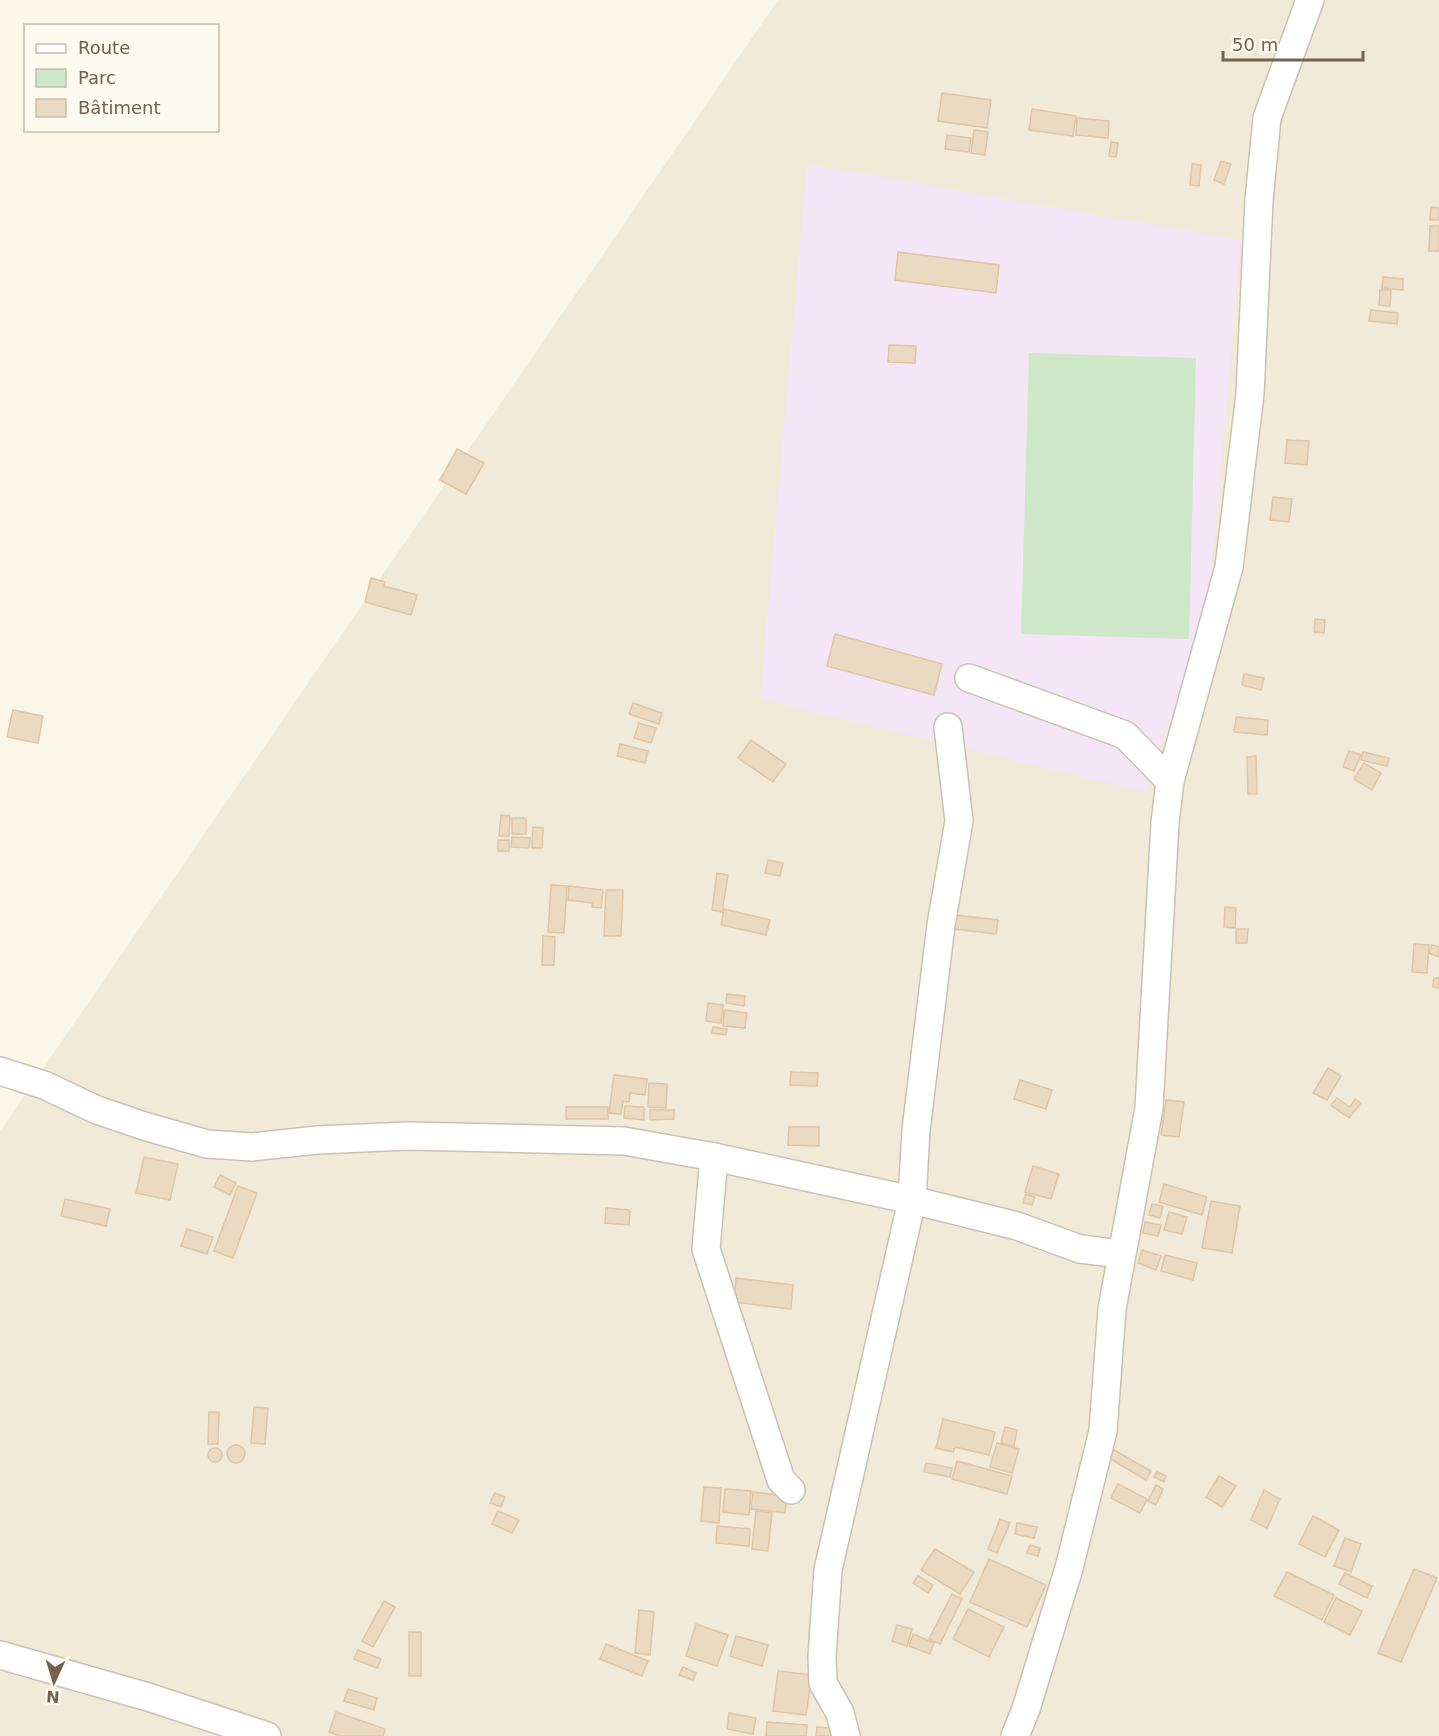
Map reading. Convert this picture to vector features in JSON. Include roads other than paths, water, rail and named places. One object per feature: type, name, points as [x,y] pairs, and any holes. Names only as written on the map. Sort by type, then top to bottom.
[{"type":"street","points":[[1015,1736],[1026,1709],[1069,1568],[1103,1431],[1112,1309],[1149,1108],[1165,824],[1170,781],[1229,567],[1250,394],[1259,200],[1267,118],[1310,0]]},
{"type":"street","points":[[969,678],[1125,735],[1170,781]]},
{"type":"street","points":[[846,1736],[840,1713],[823,1683],[822,1656],[828,1570],[912,1200],[916,1130],[941,925],[959,821],[948,727]]},
{"type":"street","points":[[0,1071],[44,1085],[97,1110],[207,1144],[252,1147],[317,1140],[408,1136],[624,1142],[714,1157],[912,1200],[1017,1226],[1080,1249],[1121,1254]]},
{"type":"street","points":[[714,1157],[706,1249],[781,1480],[791,1490]]},
{"type":"street","points":[[0,1655],[148,1697],[267,1736]]}]
